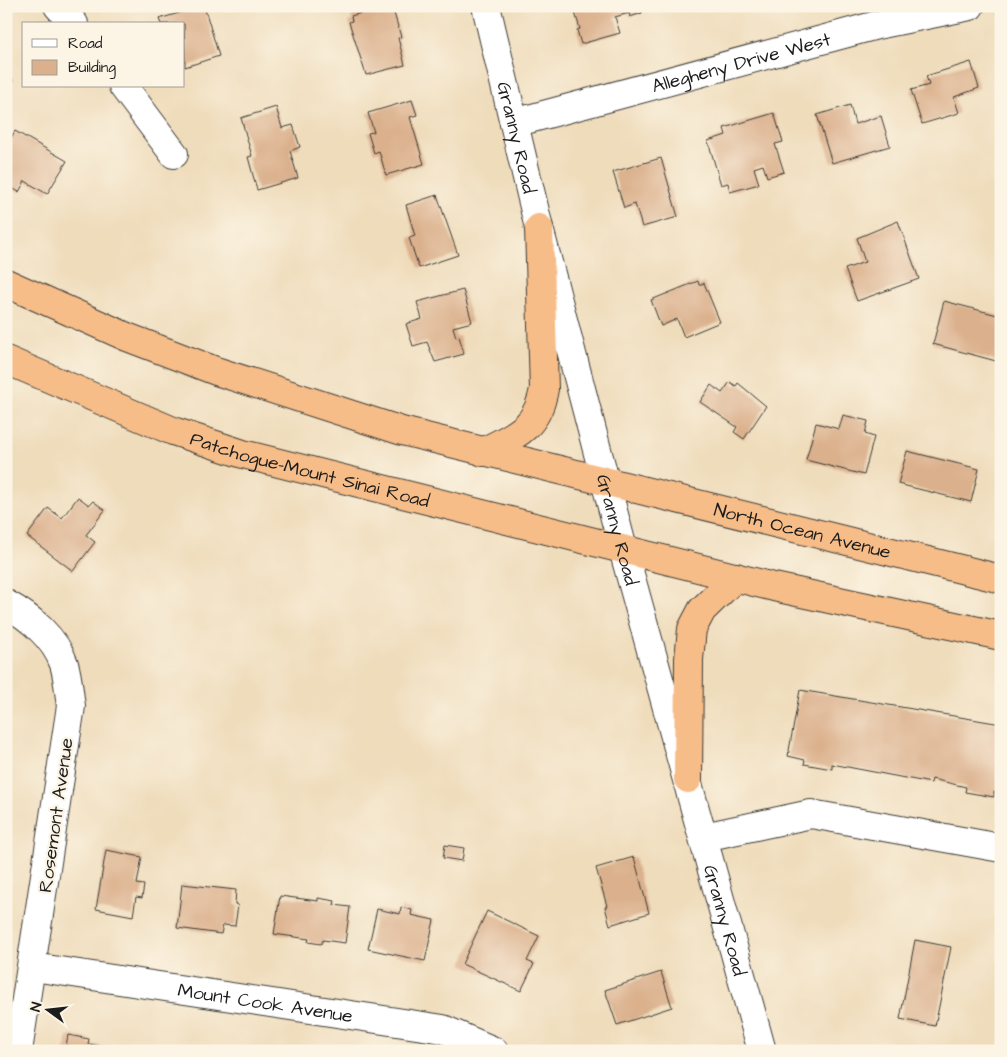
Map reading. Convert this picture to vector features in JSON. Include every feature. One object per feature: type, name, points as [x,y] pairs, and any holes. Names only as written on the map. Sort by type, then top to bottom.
[{"type":"highway","points":[[483,452],[529,424],[538,414],[542,402],[544,389],[539,228]]},
{"type":"highway","points":[[6,283],[127,337],[216,371],[402,431],[606,482]]},
{"type":"highway","name":"Patchogue-Mount Sinai Road","points":[[6,360],[173,431],[243,454],[623,550]]},
{"type":"highway","name":"North Ocean Avenue","points":[[606,482],[1001,579]]},
{"type":"highway","points":[[623,550],[909,618],[1001,636]]},
{"type":"highway","points":[[688,780],[689,652],[692,629],[702,610],[736,578]]},
{"type":"street","points":[[58,6],[72,22]]},
{"type":"street","name":"Granny Road","points":[[486,6],[539,228],[623,550],[762,1051]]},
{"type":"street","name":"Allegheny Drive West","points":[[514,123],[874,16],[970,6]]},
{"type":"street","points":[[124,88],[174,154]]},
{"type":"street","name":"Rosemont Avenue","points":[[6,604],[24,614],[47,636],[64,664],[71,706],[33,967],[18,1051]]},
{"type":"street","points":[[704,837],[811,814],[1001,848]]},
{"type":"street","name":"Mount Cook Avenue","points":[[33,967],[443,1029],[494,1051]]},
{"type":"building","points":[[204,6],[219,56],[185,67],[185,22],[160,22],[159,19]]},
{"type":"building","points":[[364,6],[392,6],[401,37],[398,38],[405,65],[366,75],[349,22],[352,21],[351,16],[365,12]]},
{"type":"building","points":[[573,6],[640,6],[642,13],[630,17],[629,13],[615,17],[620,33],[581,44],[577,30],[580,29]]},
{"type":"building","points":[[971,62],[979,88],[954,97],[959,113],[922,124],[911,90],[929,85],[926,76]]},
{"type":"building","points":[[6,75],[13,80],[6,90]]},
{"type":"building","points":[[412,100],[417,115],[410,117],[424,164],[386,175],[379,151],[374,153],[368,133],[374,132],[368,113]]},
{"type":"building","points":[[850,105],[855,124],[881,116],[890,146],[832,163],[817,115]]},
{"type":"building","points":[[276,107],[282,128],[293,125],[300,147],[290,151],[298,178],[257,190],[248,157],[252,156],[241,118]]},
{"type":"building","points":[[774,113],[783,142],[775,144],[784,172],[767,177],[763,165],[754,168],[759,184],[730,192],[728,183],[721,185],[708,141],[726,135],[724,128]]},
{"type":"building","points":[[15,131],[67,161],[47,194],[25,181],[19,192],[6,185],[6,146]]},
{"type":"building","points":[[661,158],[678,217],[642,227],[635,204],[624,208],[613,172]]},
{"type":"building","points":[[437,195],[458,255],[419,268],[409,238],[415,236],[406,205]]},
{"type":"building","points":[[898,221],[919,279],[857,301],[845,269],[865,262],[857,238]]},
{"type":"building","points":[[698,281],[699,285],[704,283],[720,322],[684,337],[677,319],[661,326],[651,300]]},
{"type":"building","points":[[463,290],[472,322],[453,327],[456,337],[459,336],[464,354],[435,362],[427,342],[413,346],[406,324],[422,319],[417,302]]},
{"type":"building","points":[[944,301],[1001,316],[1001,341],[996,361],[933,344]]},
{"type":"building","points":[[730,382],[736,386],[738,383],[766,406],[744,439],[734,432],[737,427],[700,402],[711,385],[722,393]]},
{"type":"building","points":[[843,415],[868,421],[865,434],[874,437],[864,475],[806,460],[816,423],[839,429]]},
{"type":"building","points":[[907,451],[979,469],[971,502],[898,484]]},
{"type":"building","points":[[78,497],[89,505],[93,501],[105,510],[86,535],[95,542],[73,571],[27,536],[48,508],[62,518]]},
{"type":"building","points":[[800,690],[1001,724],[1001,793],[994,792],[994,797],[965,792],[966,787],[932,779],[931,783],[832,764],[832,769],[804,764],[805,760],[788,756]]},
{"type":"building","points":[[445,845],[464,848],[462,861],[443,858]]},
{"type":"building","points":[[106,850],[142,857],[137,884],[144,885],[142,898],[136,897],[133,916],[96,909]]},
{"type":"building","points":[[634,857],[649,913],[610,925],[605,907],[607,906],[596,868]]},
{"type":"building","points":[[182,884],[236,890],[235,904],[238,905],[235,926],[223,925],[221,934],[177,928]]},
{"type":"building","points":[[280,896],[318,901],[318,898],[335,901],[334,905],[350,907],[345,943],[323,940],[321,944],[308,942],[309,939],[274,934]]},
{"type":"building","points":[[401,907],[412,910],[411,915],[434,920],[425,961],[368,949],[377,909],[400,914]]},
{"type":"building","points":[[487,911],[539,936],[527,961],[534,964],[521,991],[462,964]]},
{"type":"building","points":[[915,940],[951,947],[935,1026],[900,1019]]},
{"type":"building","points":[[661,972],[672,1007],[617,1025],[605,990]]},
{"type":"building","points":[[68,1035],[89,1039],[88,1044],[119,1049],[118,1051],[65,1051]]},
{"type":"building","points":[[152,1047],[171,1050],[171,1051],[151,1051]]}]
